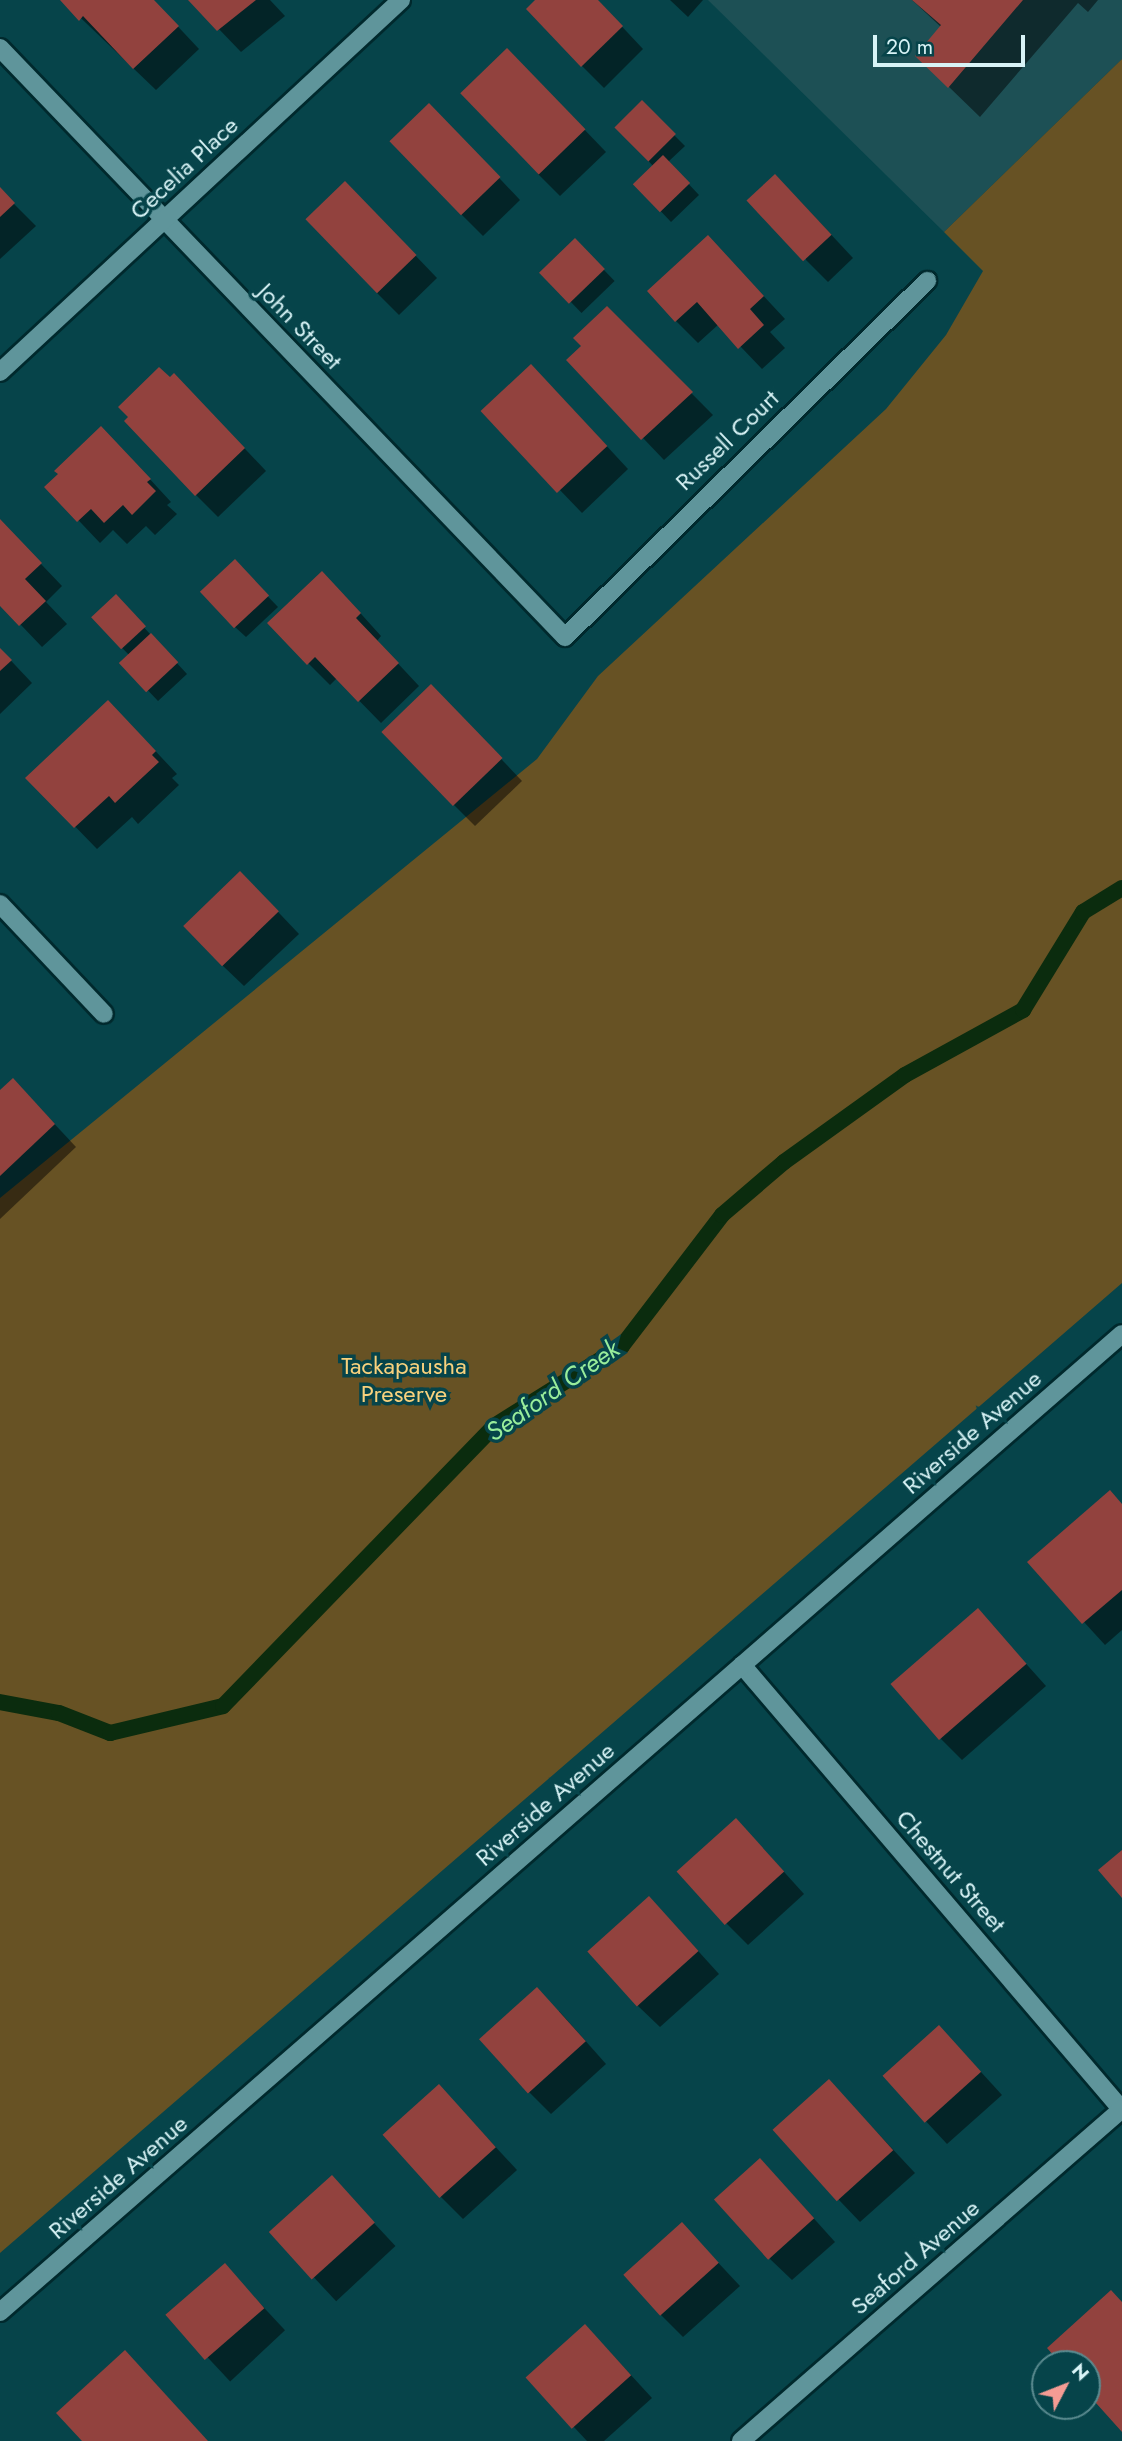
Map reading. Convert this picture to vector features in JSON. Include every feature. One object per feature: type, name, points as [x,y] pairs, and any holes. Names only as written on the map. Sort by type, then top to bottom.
[{"type":"street","name":"Cecelia Place","points":[[0,372],[401,0]]},
{"type":"street","name":"John Street","points":[[0,48],[565,637]]},
{"type":"street","name":"Russell Court","points":[[565,637],[927,281]]},
{"type":"street","points":[[0,904],[104,1014]]},
{"type":"street","name":"Riverside Avenue","points":[[0,2312],[1122,1334]]},
{"type":"street","name":"Chestnut Street","points":[[742,1665],[1122,2110]]},
{"type":"street","name":"Seaford Avenue","points":[[741,2441],[1122,2110]]},
{"type":"shaded area","points":[[708,0],[1122,0],[1122,59],[944,232]]},
{"type":"green space","name":"Tackapausha Preserve","points":[[1122,59],[1122,1283],[0,2253],[0,1198],[537,759],[598,676],[886,409],[946,335],[983,271],[944,232]]},
{"type":"building","points":[[60,0],[154,0],[179,26],[133,69],[83,16],[79,21]]},
{"type":"building","points":[[188,0],[256,0],[217,31]]},
{"type":"building","points":[[535,0],[598,0],[623,26],[581,67],[526,9]]},
{"type":"building","points":[[912,0],[1023,0],[948,88],[915,56],[941,25]]},
{"type":"building","points":[[507,48],[585,129],[539,174],[460,93]]},
{"type":"building","points":[[642,100],[676,134],[648,162],[614,128]]},
{"type":"building","points":[[429,103],[501,177],[461,215],[389,141]]},
{"type":"building","points":[[663,155],[690,183],[660,212],[633,184]]},
{"type":"building","points":[[775,174],[832,235],[803,261],[746,201]]},
{"type":"building","points":[[345,181],[417,255],[377,293],[305,219]]},
{"type":"building","points":[[0,187],[15,203],[0,217]]},
{"type":"building","points":[[708,235],[764,296],[750,309],[764,325],[738,349],[697,302],[675,322],[647,291]]},
{"type":"building","points":[[575,238],[605,269],[569,304],[539,273]]},
{"type":"building","points":[[607,306],[693,392],[641,440],[566,360],[581,346],[573,338]]},
{"type":"building","points":[[531,364],[607,446],[557,493],[481,411]]},
{"type":"building","points":[[159,367],[170,377],[174,373],[245,448],[195,496],[124,421],[128,417],[118,407]]},
{"type":"building","points":[[101,426],[151,479],[147,482],[156,491],[132,515],[123,505],[104,523],[91,509],[77,522],[44,487],[58,474],[54,471]]},
{"type":"building","points":[[0,519],[42,563],[25,579],[46,601],[19,626],[0,606]]},
{"type":"building","points":[[235,559],[269,596],[234,628],[200,592]]},
{"type":"building","points":[[322,571],[361,613],[356,618],[399,663],[358,702],[315,657],[307,665],[267,623]]},
{"type":"building","points":[[116,594],[146,626],[121,649],[91,617]]},
{"type":"building","points":[[151,633],[178,662],[146,692],[119,663]]},
{"type":"building","points":[[0,648],[12,660],[0,671]]},
{"type":"building","points":[[431,684],[503,758],[453,806],[381,732]]},
{"type":"building","points":[[108,700],[156,751],[152,755],[159,762],[115,803],[109,796],[74,828],[25,778]]},
{"type":"building","points":[[240,871],[279,911],[222,966],[183,926]]},
{"type":"building","points":[[13,1078],[55,1124],[0,1176],[0,1090]]},
{"type":"building","points":[[1110,1490],[1122,1504],[1122,1590],[1082,1624],[1027,1562]]},
{"type":"building","points":[[978,1608],[1027,1664],[939,1740],[890,1684]]},
{"type":"building","points":[[736,1818],[784,1872],[725,1925],[677,1872]]},
{"type":"building","points":[[1122,1850],[1122,1898],[1098,1870]]},
{"type":"building","points":[[649,1896],[699,1951],[637,2007],[587,1952]]},
{"type":"building","points":[[537,1987],[586,2041],[528,2093],[479,2039]]},
{"type":"building","points":[[939,2025],[981,2072],[925,2123],[883,2076]]},
{"type":"building","points":[[829,2079],[893,2150],[837,2201],[773,2130]]},
{"type":"building","points":[[439,2084],[496,2147],[439,2198],[383,2135]]},
{"type":"building","points":[[760,2158],[814,2218],[768,2260],[714,2199]]},
{"type":"building","points":[[332,2175],[375,2223],[312,2279],[269,2232]]},
{"type":"building","points":[[682,2222],[719,2263],[660,2316],[623,2275]]},
{"type":"building","points":[[225,2263],[264,2308],[205,2360],[165,2315]]},
{"type":"building","points":[[1111,2290],[1122,2302],[1122,2432],[1101,2409],[1101,2350],[1047,2348]]},
{"type":"building","points":[[585,2324],[631,2375],[572,2429],[526,2378]]},
{"type":"building","points":[[125,2350],[208,2441],[82,2441],[56,2413]]},
{"type":"waterway","name":"Seaford Creek","points":[[0,1702],[59,1713],[110,1733],[223,1706],[494,1426],[622,1346],[722,1215],[784,1162],[905,1075],[1023,1010],[1083,912],[1122,888]]}]
